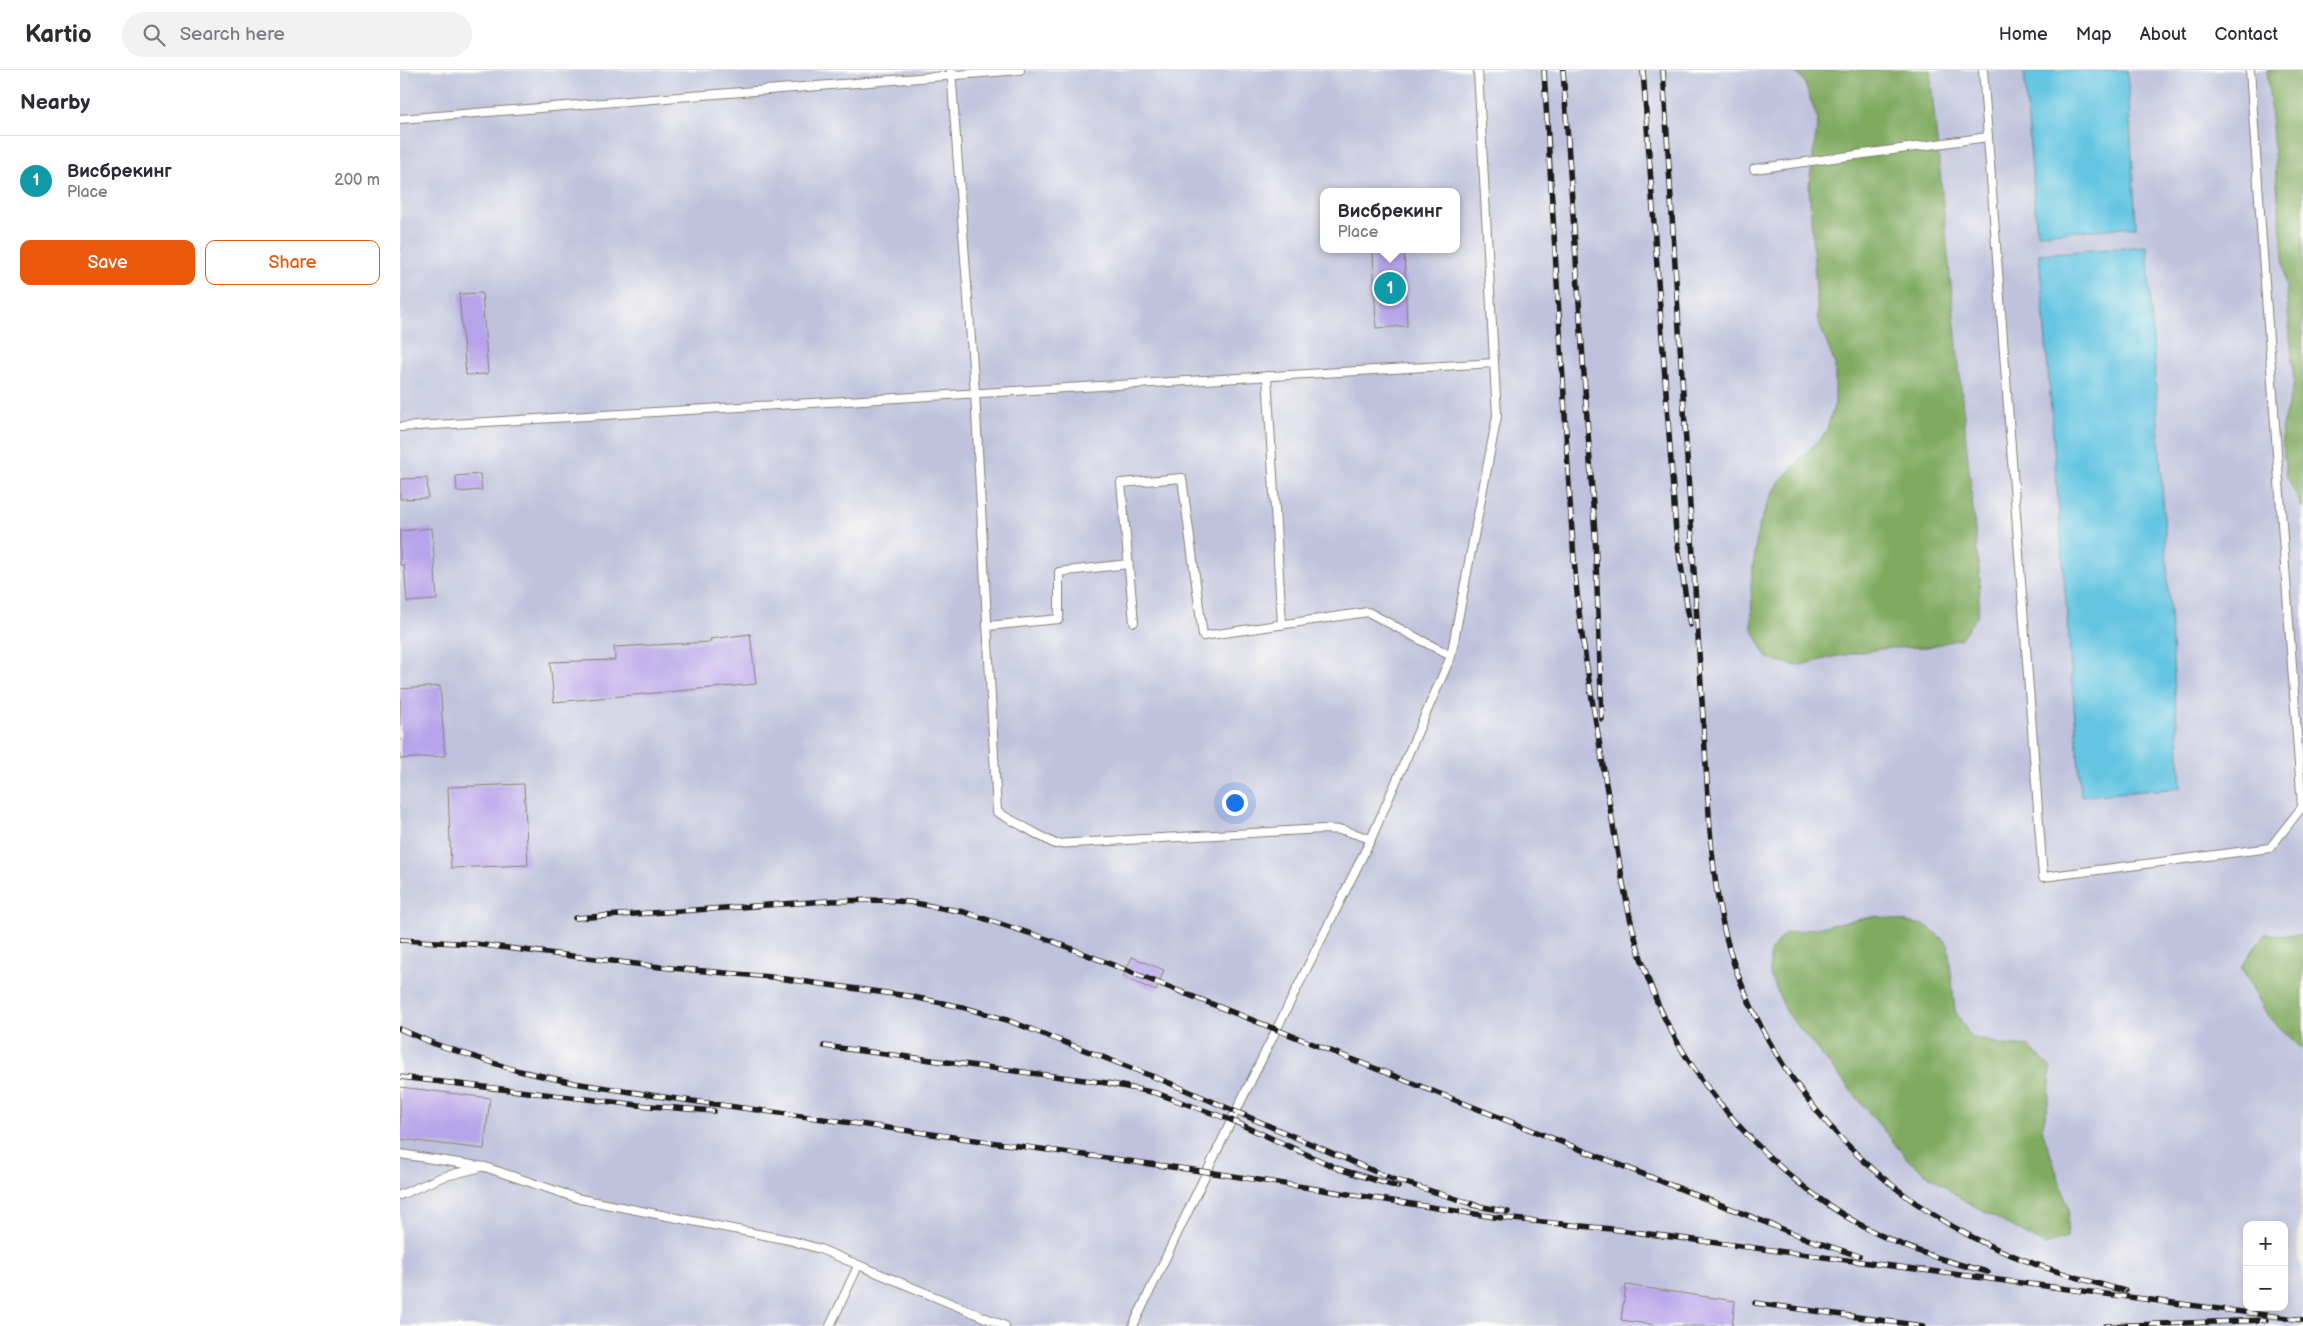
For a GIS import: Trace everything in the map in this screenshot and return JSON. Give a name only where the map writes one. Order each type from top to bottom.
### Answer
[{"type":"lane","points":[[400,120],[951,72],[1020,70]]},
{"type":"lane","points":[[1133,1326],[1236,1110],[1371,839],[1451,656],[1497,416],[1478,70]]},
{"type":"lane","points":[[1983,70],[2043,877],[2270,848],[2302,807],[2250,70]]},
{"type":"lane","points":[[951,72],[975,394],[998,812],[1055,844],[1324,829],[1343,830],[1371,839]]},
{"type":"lane","points":[[1754,169],[1988,137]]},
{"type":"lane","points":[[400,427],[1494,363]]},
{"type":"lane","points":[[1267,376],[1282,625]]},
{"type":"lane","points":[[1134,622],[1121,483],[1182,478],[1203,636],[1368,612],[1451,656]]},
{"type":"lane","points":[[987,626],[1059,619],[1059,572],[1128,564]]},
{"type":"lane","points":[[400,1154],[485,1168],[580,1199],[789,1240],[820,1249],[1005,1326]]},
{"type":"lane","points":[[400,1194],[442,1177],[485,1168]]},
{"type":"lane","points":[[830,1326],[858,1266]]},
{"type":"shaded area","points":[[400,70],[2303,70],[2303,1173],[2297,1258],[2303,1268],[2303,1326],[400,1326]]},
{"type":"green space","points":[[1792,70],[1930,70],[1980,581],[1978,615],[1960,639],[1929,647],[1887,648],[1833,657],[1797,666],[1767,658],[1752,628],[1751,582],[1758,528],[1769,500],[1780,481],[1826,432],[1835,403],[1835,364],[1818,321],[1809,186],[1818,120],[1803,79]]},
{"type":"green space","points":[[2267,70],[2303,70],[2303,509],[2286,474],[2281,429],[2294,383]]},
{"type":"green space","points":[[1877,916],[1927,926],[1948,944],[1955,1011],[1971,1037],[2004,1045],[2030,1047],[2051,1068],[2049,1099],[2042,1129],[2069,1209],[2067,1238],[2045,1245],[1965,1201],[1909,1161],[1787,1013],[1770,975],[1770,952],[1784,934]]},
{"type":"green space","points":[[2265,934],[2303,935],[2303,1050],[2267,1015],[2241,967]]},
{"type":"water","points":[[2024,70],[2127,70],[2136,227],[2037,234]]},
{"type":"water","points":[[2147,246],[2181,788],[2081,796],[2039,254]]},
{"type":"building","points":[[1373,253],[1404,253],[1407,326],[1376,328]]},
{"type":"building","points":[[482,293],[488,374],[466,375],[459,294]]},
{"type":"building","points":[[480,474],[482,490],[457,492],[456,476]]},
{"type":"building","points":[[427,478],[428,498],[400,499],[400,479]]},
{"type":"building","points":[[432,528],[437,600],[407,602],[404,565],[400,565],[400,531]]},
{"type":"building","points":[[750,634],[756,684],[554,702],[550,662],[615,660],[614,647],[711,642],[710,639]]},
{"type":"building","points":[[440,686],[445,756],[400,759],[400,689]]},
{"type":"building","points":[[524,784],[528,865],[451,868],[448,787]]},
{"type":"building","points":[[1132,957],[1164,970],[1156,991],[1123,977]]},
{"type":"building","points":[[400,1087],[490,1098],[484,1149],[400,1139]]},
{"type":"building","points":[[1626,1285],[1735,1301],[1732,1326],[1662,1326],[1621,1320]]},
{"type":"railway","points":[[1544,70],[1570,504],[1579,612],[1622,877],[1635,937],[1654,996],[1685,1055],[1729,1114],[1754,1142],[1810,1192],[1870,1230],[1899,1244],[1928,1255],[1988,1272]]},
{"type":"railway","points":[[1563,70],[1595,534],[1602,719]]},
{"type":"railway","points":[[1643,70],[1676,532],[1690,625]]},
{"type":"railway","points":[[1663,70],[1710,830],[1715,881],[1721,915],[1734,964],[1751,1007],[1773,1048],[1798,1087],[1827,1123],[1859,1156],[1894,1187],[1932,1214],[1990,1246],[2047,1268],[2125,1291]]},
{"type":"railway","points":[[575,918],[828,901],[882,900],[909,902],[964,912],[1047,939],[1810,1240],[1859,1256]]},
{"type":"railway","points":[[400,940],[475,944],[660,967],[771,977],[908,996],[962,1007],[1007,1020],[1167,1082],[1390,1178],[1479,1206]]},
{"type":"railway","points":[[400,1029],[435,1044],[515,1070],[574,1083],[670,1098],[1208,1172],[1494,1217],[1611,1229],[2303,1320]]},
{"type":"railway","points":[[824,1046],[1107,1083],[1156,1093],[1231,1120],[1339,1169],[1398,1187]]},
{"type":"railway","points":[[400,1077],[638,1105],[714,1111]]},
{"type":"railway","points":[[1473,1205],[1508,1212]]},
{"type":"railway","points":[[1755,1303],[1923,1326]]},
{"type":"railway","points":[[2106,1326],[2266,1320]]},
{"type":"place","name":"Висбрекинг","points":[[1390,288]]}]
